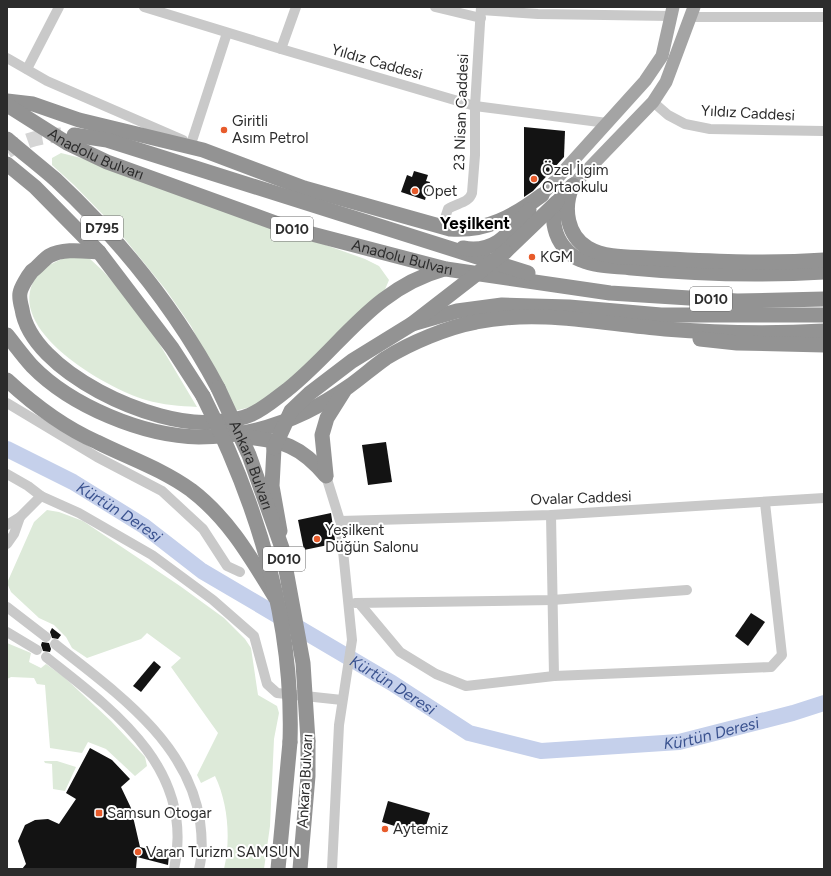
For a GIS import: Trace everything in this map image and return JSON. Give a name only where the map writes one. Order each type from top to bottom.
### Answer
[{"type":"highway","points":[[7,101],[33,104],[79,120],[190,145],[304,188],[442,227],[465,230],[487,226],[518,213],[542,195]]},
{"type":"highway","name":"Anadolu Bulvarı","points":[[7,105],[67,143],[107,162],[289,228],[446,269],[598,292],[738,301],[824,299]]},
{"type":"highway","points":[[74,135],[107,140],[505,267],[598,292]]},
{"type":"highway","name":"Ankara Bulvarı","points":[[7,139],[56,180],[101,227],[141,273],[184,330],[218,388],[249,455],[282,548],[303,663],[308,741],[308,776],[300,869]]},
{"type":"highway","name":"Ankara Bulvarı","points":[[7,164],[34,187],[99,252],[172,348],[203,396],[238,471],[257,522],[270,567],[288,674],[291,707],[290,742],[278,869]]},
{"type":"highway","points":[[282,548],[272,486],[273,463],[274,448],[291,411],[310,393],[352,361],[412,324],[505,252],[573,185]]},
{"type":"highway","points":[[573,185],[568,196],[567,203],[568,219],[572,232],[579,241],[589,249],[602,253],[619,256],[672,259],[824,260]]},
{"type":"highway","points":[[392,230],[465,249],[486,249],[507,236],[542,195]]},
{"type":"highway","points":[[557,202],[553,214],[557,237],[573,256],[592,264],[659,271],[784,274],[824,272]]},
{"type":"highway","points":[[99,252],[69,250],[49,256],[29,274],[19,294],[23,318],[35,339],[60,368],[92,388],[129,406],[184,420],[210,422],[236,419],[263,409],[300,379],[375,304],[401,286],[446,269]]},
{"type":"highway","name":"D010","points":[[412,324],[457,311],[502,304],[569,307],[677,315],[824,315]]},
{"type":"highway","points":[[225,436],[254,431],[305,412],[345,389],[387,358],[419,341],[475,322],[527,316],[567,317],[665,329],[752,332],[824,331]]},
{"type":"highway","points":[[665,329],[703,340],[737,343],[824,345]]},
{"type":"highway","points":[[7,335],[32,366],[62,390],[95,410],[133,425],[167,433],[198,437],[225,436],[265,438],[284,443],[315,463],[326,476]]},
{"type":"highway","points":[[7,380],[33,404],[95,442],[156,468],[191,490],[221,516],[241,541],[276,598]]},
{"type":"highway","points":[[326,476],[322,435],[327,418],[345,389]]},
{"type":"highway","points":[[303,834],[306,869]]},
{"type":"main road","points":[[542,195],[645,81],[662,56],[672,12]]},
{"type":"main road","points":[[573,185],[653,102],[666,82],[692,12]]},
{"type":"street","points":[[26,69],[59,7]]},
{"type":"street","name":"Yıldız Caddesi","points":[[144,7],[227,34],[475,106],[607,123]]},
{"type":"street","points":[[281,50],[296,7]]},
{"type":"street","points":[[435,7],[481,12],[538,14],[672,12]]},
{"type":"street","name":"23 Nisan Caddesi","points":[[442,227],[448,209],[466,202],[470,198],[472,192],[475,156],[475,106],[481,12]]},
{"type":"street","points":[[692,12],[824,17]]},
{"type":"street","points":[[7,58],[47,81],[190,145],[227,34]]},
{"type":"street","name":"Yıldız Caddesi","points":[[653,102],[668,115],[685,124],[710,129],[824,131]]},
{"type":"street","points":[[7,403],[97,457],[162,490],[203,529],[227,566],[240,572]]},
{"type":"street","points":[[7,474],[28,486],[41,496],[80,513],[152,555],[213,600],[254,636],[267,684],[277,693],[342,698]]},
{"type":"street","points":[[326,476],[340,521],[352,640],[342,698],[339,726],[332,869]]},
{"type":"street","points":[[7,525],[20,517],[41,496]]},
{"type":"street","name":"Ovalar Caddesi","points":[[340,521],[551,515],[765,503],[824,498]]},
{"type":"street","points":[[359,603],[400,652],[436,674],[466,686],[554,676],[771,667],[782,655],[765,503]]},
{"type":"street","points":[[551,515],[554,676]]},
{"type":"street","points":[[7,544],[14,534],[20,517]]},
{"type":"street","points":[[348,603],[552,600],[687,590]]},
{"type":"street","points":[[7,607],[46,637]]},
{"type":"street","points":[[7,632],[37,650]]},
{"type":"street","points":[[55,644],[115,691],[172,751],[187,777],[198,805],[202,835],[199,869]]},
{"type":"street","points":[[46,657],[86,688],[123,722],[149,752],[164,774],[174,799],[178,825],[178,852],[174,869]]},
{"type":"green space","points":[[61,153],[81,158],[365,259],[379,266],[389,280],[384,292],[263,404],[234,411],[191,326],[166,290],[115,227],[52,165],[52,158]]},
{"type":"green space","points":[[72,255],[89,258],[127,298],[150,328],[197,407],[159,403],[128,393],[85,370],[63,354],[45,336],[33,316],[29,297],[36,277],[43,269],[52,263]]},
{"type":"green space","points":[[47,510],[59,512],[83,521],[180,586],[224,618],[245,639],[251,648],[258,695],[277,706],[279,713],[274,739],[270,826],[264,869],[224,869],[228,834],[223,798],[215,776],[201,783],[197,775],[218,733],[171,667],[181,658],[147,633],[141,639],[87,658],[72,648],[66,637],[54,625],[39,618],[11,592],[7,583],[34,522]]},
{"type":"green space","points":[[7,643],[31,653],[29,662],[41,668],[46,664],[64,677],[111,721],[145,757],[147,766],[135,776],[106,749],[88,742],[82,753],[50,748],[45,685],[37,684],[34,678],[11,677],[7,679]]},
{"type":"green space","points":[[44,761],[57,761],[76,767],[65,791],[53,789],[52,764],[45,763]]},
{"type":"building","name":"Özel İlgim Ortaokulu","points":[[524,127],[565,131],[564,157],[533,191],[524,197]]},
{"type":"building","points":[[414,171],[428,175],[426,181],[430,182],[425,200],[401,192],[407,175],[412,177]]},
{"type":"building","points":[[386,442],[392,482],[368,485],[362,445]]},
{"type":"building","points":[[331,513],[335,540],[327,542],[328,545],[304,550],[298,520]]},
{"type":"building","points":[[751,613],[765,622],[748,646],[735,636]]},
{"type":"building","points":[[52,628],[61,635],[58,639],[52,638],[50,632]]},
{"type":"building","points":[[42,642],[49,643],[51,649],[50,652],[43,651],[41,645]]},
{"type":"building","points":[[154,661],[161,667],[141,692],[133,686]]},
{"type":"building","name":"Samsun Otogar","points":[[90,748],[112,760],[130,779],[121,787],[131,808],[140,847],[169,855],[168,865],[137,857],[136,869],[22,869],[26,864],[18,841],[25,825],[35,820],[48,819],[59,824],[76,799],[66,793]]},
{"type":"building","points":[[388,801],[430,813],[423,835],[382,822]]},
{"type":"waterway","name":"Kürtün Deresi","points":[[7,449],[73,482],[144,526],[202,571],[392,683],[469,733],[541,751],[679,742],[793,713],[824,703]]},
{"type":"tunnel","points":[[7,151],[33,139],[61,135]]},
{"type":"place","name":"Giritli Asım Petrol","points":[[224,130]]},
{"type":"place","name":"Özel İlgim Ortaokulu","points":[[534,179]]},
{"type":"place","name":"Opet","points":[[415,191]]},
{"type":"place","name":"KGM","points":[[532,257]]},
{"type":"place","name":"Yeşilkent Düğün Salonu","points":[[317,539]]},
{"type":"place","name":"Samsun Otogar","points":[[99,813]]},
{"type":"place","name":"Aytemiz","points":[[385,829]]},
{"type":"place","name":"Varan Turizm SAMSUN","points":[[138,852]]},
{"type":"district","name":"Yeşilkent","points":[[475,223]]}]
